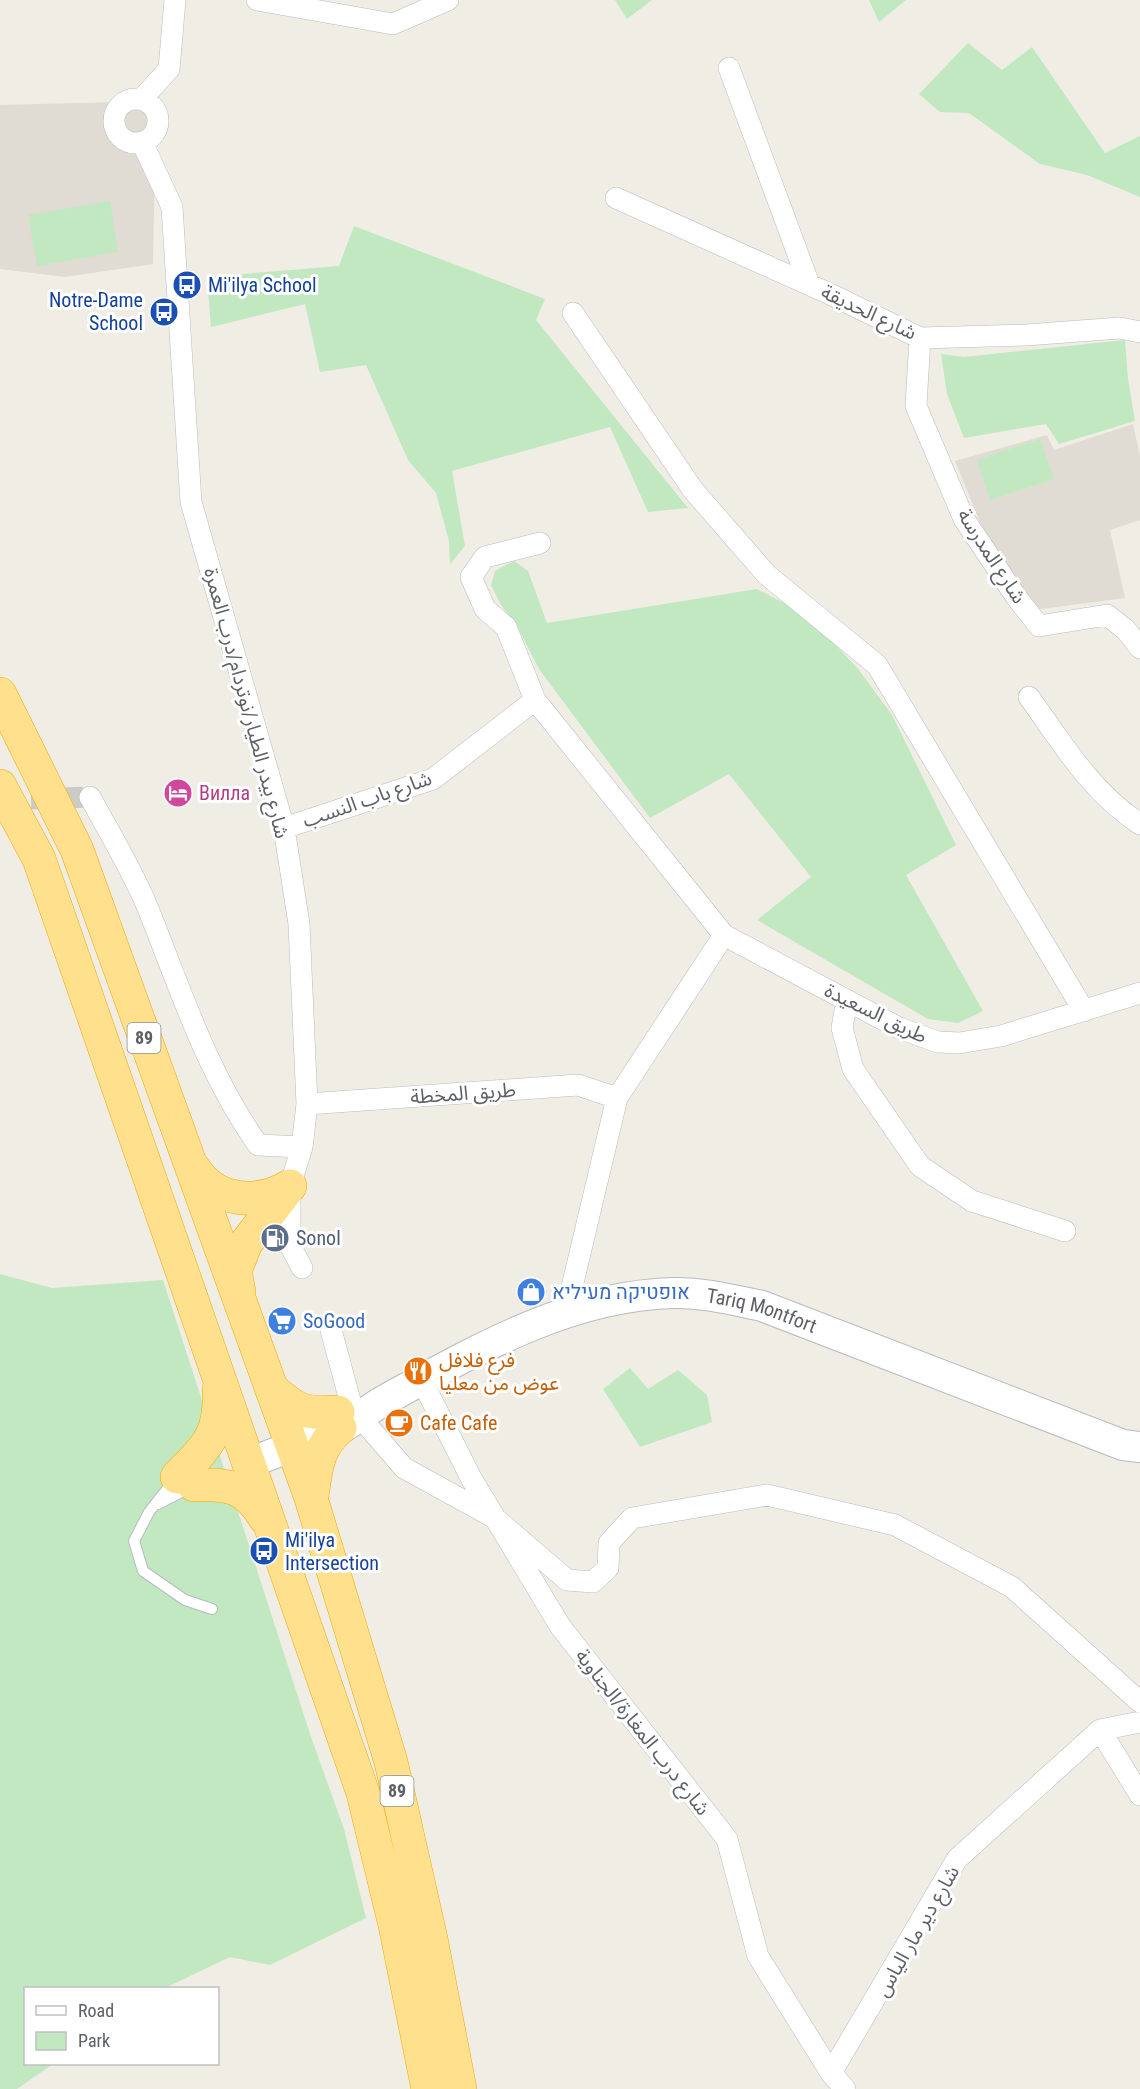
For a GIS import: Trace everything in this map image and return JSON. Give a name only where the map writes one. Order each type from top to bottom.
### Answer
[{"type":"highway","name":"89","points":[[0,694],[77,850],[311,1498],[391,1762],[431,1939],[460,2089]]},
{"type":"highway","name":"89","points":[[0,786],[39,859],[219,1375],[223,1465],[269,1525],[363,1793],[395,1925],[428,2089]]},
{"type":"highway","points":[[187,1157],[202,1181],[228,1197],[250,1199],[267,1196],[290,1186]]},
{"type":"highway","points":[[242,1311],[235,1271],[246,1243],[290,1186]]},
{"type":"highway","points":[[219,1375],[220,1414],[213,1438],[223,1465],[223,1483],[246,1494],[269,1525]]},
{"type":"highway","points":[[271,1388],[290,1406],[303,1412],[347,1416]]},
{"type":"highway","points":[[311,1498],[320,1451],[326,1439],[347,1416]]},
{"type":"main road","name":"Tariq Montfort","points":[[223,1465],[385,1400],[531,1324],[624,1297],[674,1293],[713,1296],[762,1306],[1123,1445],[1140,1447]]},
{"type":"street","points":[[142,99],[169,69],[175,0]]},
{"type":"street","points":[[257,0],[393,24],[448,0]]},
{"type":"street","points":[[729,68],[809,284]]},
{"type":"street","points":[[142,99],[151,105],[158,118],[154,133],[142,142],[133,142],[119,135],[114,118],[116,110],[127,100],[142,99]]},
{"type":"street","name":"شارع بيدر الطيار/نوتردام/درب العمرة","points":[[142,142],[172,207],[191,502],[284,828],[299,924],[307,1104],[302,1147],[290,1186],[290,1245],[302,1268]]},
{"type":"street","name":"شارع الحديقة","points":[[616,198],[809,284],[920,338],[1026,335],[1120,328],[1140,332]]},
{"type":"street","points":[[573,313],[693,490],[767,575],[877,665],[1084,1011]]},
{"type":"street","name":"شارع المدرسة","points":[[920,338],[916,406],[964,519],[1017,598],[1039,626],[1107,615],[1126,630],[1140,648]]},
{"type":"street","name":"طريق السعيدة","points":[[540,543],[485,557],[471,577],[485,609],[506,627],[535,700],[724,935],[899,1028],[938,1042],[948,1043],[1001,1035],[1140,993]]},
{"type":"street","points":[[1029,697],[1088,779],[1105,798],[1140,824]]},
{"type":"street","name":"شارع باب النسب","points":[[284,828],[433,779],[535,700]]},
{"type":"street","points":[[90,797],[146,904],[205,1056],[238,1117],[258,1144],[302,1147]]},
{"type":"street","points":[[566,1312],[617,1098],[724,935]]},
{"type":"street","points":[[847,1000],[842,1028],[853,1069],[920,1166],[972,1201],[1065,1231]]},
{"type":"street","name":"طريق المخطة","points":[[307,1104],[578,1085],[617,1098]]},
{"type":"street","points":[[331,1330],[347,1416],[404,1468],[495,1518],[567,1580],[593,1582],[608,1568],[609,1543],[632,1518],[767,1495],[895,1526],[1012,1587],[1140,1702]]},
{"type":"street","name":"شارع درب المغارة/الجناوية","points":[[422,1381],[471,1478],[560,1626],[727,1839],[758,1956],[838,2081]]},
{"type":"street","points":[[1140,1722],[1100,1730],[1140,1795]]},
{"type":"street","name":"شارع دير مار الياس","points":[[838,2081],[957,1859],[1100,1730]]},
{"type":"lane","points":[[213,1456],[223,1465]]},
{"type":"lane","points":[[212,1610],[185,1600],[143,1571],[134,1541],[153,1508],[223,1465]]},
{"type":"lane","points":[[153,1508],[223,1465]]},
{"type":"shaded area","points":[[156,101],[153,264],[65,277],[0,269],[0,105]]},
{"type":"shaded area","points":[[1133,424],[1140,456],[1140,520],[1110,530],[1125,598],[1034,610],[981,525],[955,461],[1047,435],[1054,450]]},
{"type":"green space","points":[[615,0],[652,0],[627,19]]},
{"type":"green space","points":[[869,0],[906,0],[879,22]]},
{"type":"green space","points":[[968,43],[1002,70],[1032,47],[1105,153],[1140,136],[1140,197],[1087,175],[1040,164],[969,113],[940,112],[919,94]]},
{"type":"green space","points":[[110,201],[118,252],[37,266],[28,215]]},
{"type":"green space","points":[[354,226],[545,299],[536,320],[688,508],[648,512],[610,427],[452,471],[465,546],[450,564],[449,541],[436,493],[408,460],[366,365],[320,372],[305,304],[211,327],[207,277],[339,266]]},
{"type":"green space","points":[[1125,340],[1128,379],[1135,421],[1059,444],[1046,424],[964,438],[947,394],[941,354],[964,357]]},
{"type":"green space","points":[[1040,439],[1054,479],[990,500],[977,460]]},
{"type":"green space","points":[[514,561],[528,571],[547,623],[757,589],[807,615],[859,670],[892,715],[956,845],[906,875],[983,1011],[958,1023],[928,1019],[757,920],[811,877],[729,774],[650,818],[539,669],[518,628],[501,605],[491,585],[495,571]]},
{"type":"green space","points":[[0,1274],[52,1288],[163,1280],[311,1737],[344,1829],[366,1918],[270,1965],[230,1957],[167,1987],[24,1987],[24,2065],[52,2065],[17,2089],[0,2089]]},
{"type":"green space","points":[[630,1368],[648,1389],[678,1370],[707,1395],[712,1422],[640,1447],[603,1389]]},
{"type":"tunnel","points":[[0,800],[90,797]]},
{"type":"place","name":"Mi'ilya School","points":[[187,285]]},
{"type":"place","name":"Notre-Dame School","points":[[164,312]]},
{"type":"place","name":"Вилла","points":[[178,793]]},
{"type":"place","name":"Sonol","points":[[275,1238]]},
{"type":"place","name":"אופטיקה מעיליא","points":[[531,1292]]},
{"type":"place","name":"SoGood","points":[[282,1321]]},
{"type":"place","name":"فرع فلافل عوض من معليا","points":[[418,1371]]},
{"type":"place","name":"Cafe Cafe","points":[[399,1423]]},
{"type":"place","name":"Mi'ilya Intersection","points":[[264,1551]]}]
